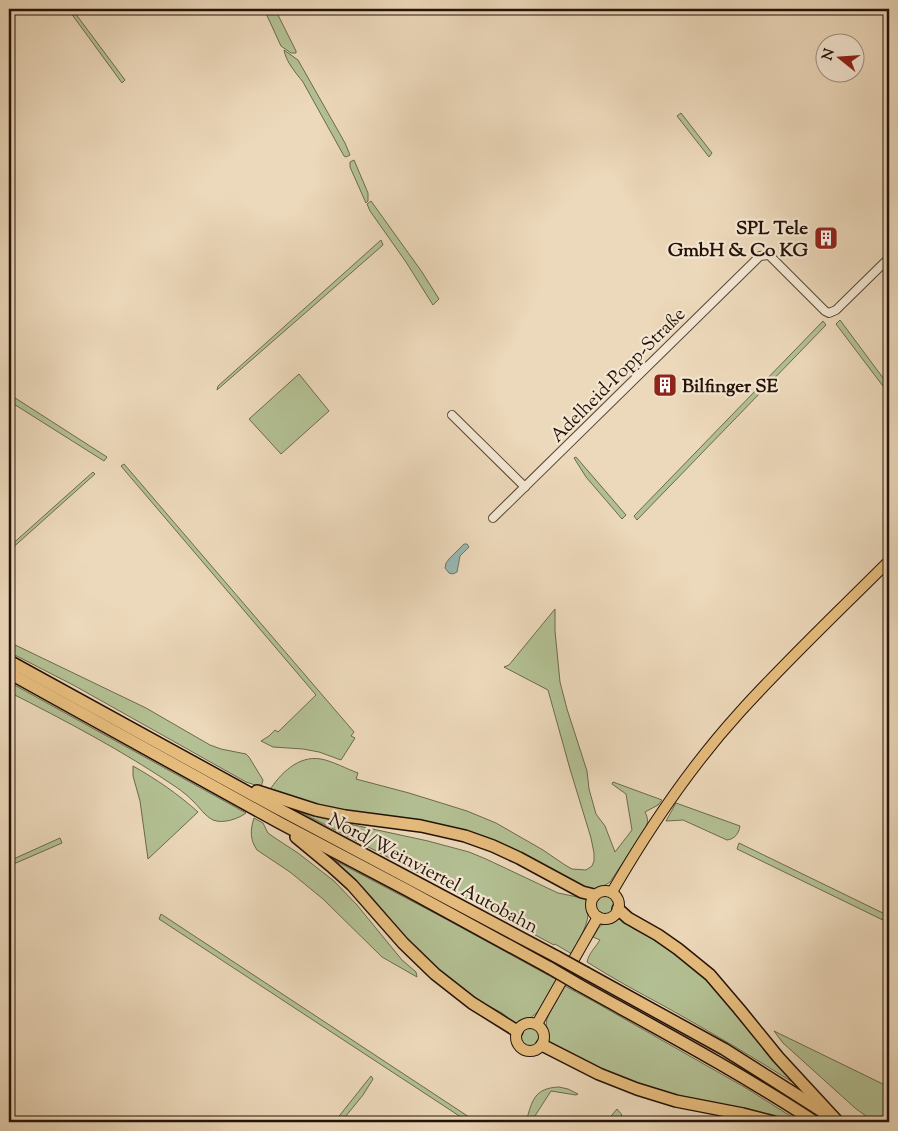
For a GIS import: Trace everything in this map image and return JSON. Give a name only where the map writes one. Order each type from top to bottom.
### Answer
[{"type":"highway","name":"Nord/Weinviertel Autobahn","points":[[9,661],[731,1053],[838,1122]]},
{"type":"highway","name":"Nord/Weinviertel Autobahn","points":[[9,673],[280,823],[579,984],[732,1071],[815,1122]]},
{"type":"highway","points":[[226,780],[316,810],[421,826],[465,836],[493,846],[582,892],[594,895]]},
{"type":"highway","points":[[280,823],[352,885],[403,943],[435,974],[472,1003],[517,1031]]},
{"type":"highway","points":[[618,909],[628,918],[678,948],[710,975],[778,1057],[838,1122]]},
{"type":"highway","points":[[542,1045],[599,1074],[637,1090],[676,1101],[774,1122]]},
{"type":"main road","points":[[612,892],[657,818],[694,767],[739,713],[889,561]]},
{"type":"main road","points":[[601,891],[612,892],[618,898],[618,909],[610,918],[601,919],[594,914],[590,907],[592,899],[594,895],[601,891]]},
{"type":"main road","points":[[537,1024],[598,917]]},
{"type":"main road","points":[[531,1022],[537,1024],[544,1032],[545,1037],[542,1045],[531,1051],[523,1049],[516,1039],[517,1031],[524,1024],[531,1022]]},
{"type":"street","name":"Adelheid-Popp-Straße","points":[[493,518],[760,256],[769,255],[825,311],[830,313],[836,310],[889,258]]},
{"type":"street","points":[[452,416],[525,487]]},
{"type":"green space","points":[[68,9],[72,9],[125,80],[122,83]]},
{"type":"green space","points":[[264,9],[275,9],[296,53],[291,53],[281,46]]},
{"type":"green space","points":[[284,50],[298,60],[350,155],[344,156],[303,82],[289,63]]},
{"type":"green space","points":[[681,113],[712,153],[709,157],[677,116]]},
{"type":"green space","points":[[354,160],[368,193],[368,201],[366,203],[350,167],[350,162]]},
{"type":"green space","points":[[371,201],[439,299],[433,305],[406,262],[370,211],[367,204]]},
{"type":"green space","points":[[381,240],[383,245],[217,390],[218,386]]},
{"type":"green space","points":[[840,320],[889,386],[889,394],[836,324]]},
{"type":"green space","points":[[823,321],[826,325],[637,520],[634,516]]},
{"type":"green space","points":[[299,374],[329,411],[281,454],[249,419]]},
{"type":"green space","points":[[9,394],[107,457],[104,461],[9,401]]},
{"type":"green space","points":[[576,457],[626,515],[622,519],[586,477],[574,458]]},
{"type":"green space","points":[[124,464],[354,732],[351,736],[355,738],[341,760],[319,752],[273,747],[261,741],[275,730],[278,732],[316,695],[121,466]]},
{"type":"green space","points":[[93,472],[95,474],[9,551],[9,547]]},
{"type":"green space","points":[[555,609],[555,631],[560,682],[587,771],[589,789],[596,814],[605,826],[615,852],[632,830],[626,794],[612,784],[613,782],[662,800],[658,805],[645,812],[648,821],[644,831],[610,882],[596,888],[587,889],[525,856],[363,814],[311,804],[269,791],[290,767],[305,760],[321,759],[358,773],[356,779],[467,811],[496,823],[572,869],[586,870],[592,866],[594,861],[591,838],[548,690],[504,667],[509,665]]},
{"type":"green space","points":[[9,642],[146,708],[210,745],[246,754],[263,780],[261,787],[246,782],[75,686],[9,652]]},
{"type":"green space","points":[[9,682],[246,813],[230,820],[213,820],[183,792],[136,761],[9,692]]},
{"type":"green space","points":[[133,766],[167,787],[198,812],[148,859],[140,801],[133,776]]},
{"type":"green space","points":[[676,803],[740,826],[739,831],[734,837],[727,840],[683,820],[666,821]]},
{"type":"green space","points":[[291,807],[317,817],[428,841],[469,852],[558,893],[587,899],[588,915],[584,930],[572,954]]},
{"type":"green space","points":[[254,818],[263,823],[268,833],[334,881],[357,905],[402,960],[416,972],[417,977],[382,957],[323,899],[290,872],[257,850],[251,835]]},
{"type":"green space","points":[[60,838],[62,843],[9,866],[9,861]]},
{"type":"green space","points":[[739,843],[889,916],[889,923],[737,849]]},
{"type":"green space","points":[[332,859],[557,980],[541,1008],[532,1017],[521,1021],[517,1025],[502,1013],[469,995],[426,959],[364,888]]},
{"type":"green space","points":[[605,895],[612,898],[615,905],[612,912],[605,915],[598,912],[595,905],[598,898]]},
{"type":"green space","points":[[161,914],[469,1117],[467,1121],[159,919]]},
{"type":"green space","points":[[619,917],[631,927],[663,944],[706,979],[797,1085],[681,1015],[587,962],[600,940],[593,937],[598,929]]},
{"type":"green space","points":[[565,986],[746,1088],[800,1122],[686,1098],[637,1084],[549,1042],[546,1026],[547,1019]]},
{"type":"green space","points":[[531,1027],[538,1030],[541,1037],[538,1044],[531,1047],[524,1044],[521,1037],[524,1030]]},
{"type":"green space","points":[[774,1031],[889,1087],[889,1122],[874,1122],[855,1108],[783,1043]]},
{"type":"green space","points":[[371,1076],[373,1079],[363,1095],[341,1122],[336,1120]]},
{"type":"green space","points":[[559,1087],[578,1094],[551,1091],[531,1122],[526,1122],[535,1097],[544,1090]]},
{"type":"green space","points":[[617,1109],[622,1115],[615,1122],[606,1122]]},
{"type":"water","points":[[464,544],[467,544],[469,547],[460,556],[457,572],[449,573],[445,568],[446,563]]},
{"type":"place","name":"SPL Tele GmbH & Co KG","points":[[826,238]]},
{"type":"place","name":"Bilfinger SE","points":[[665,385]]}]
